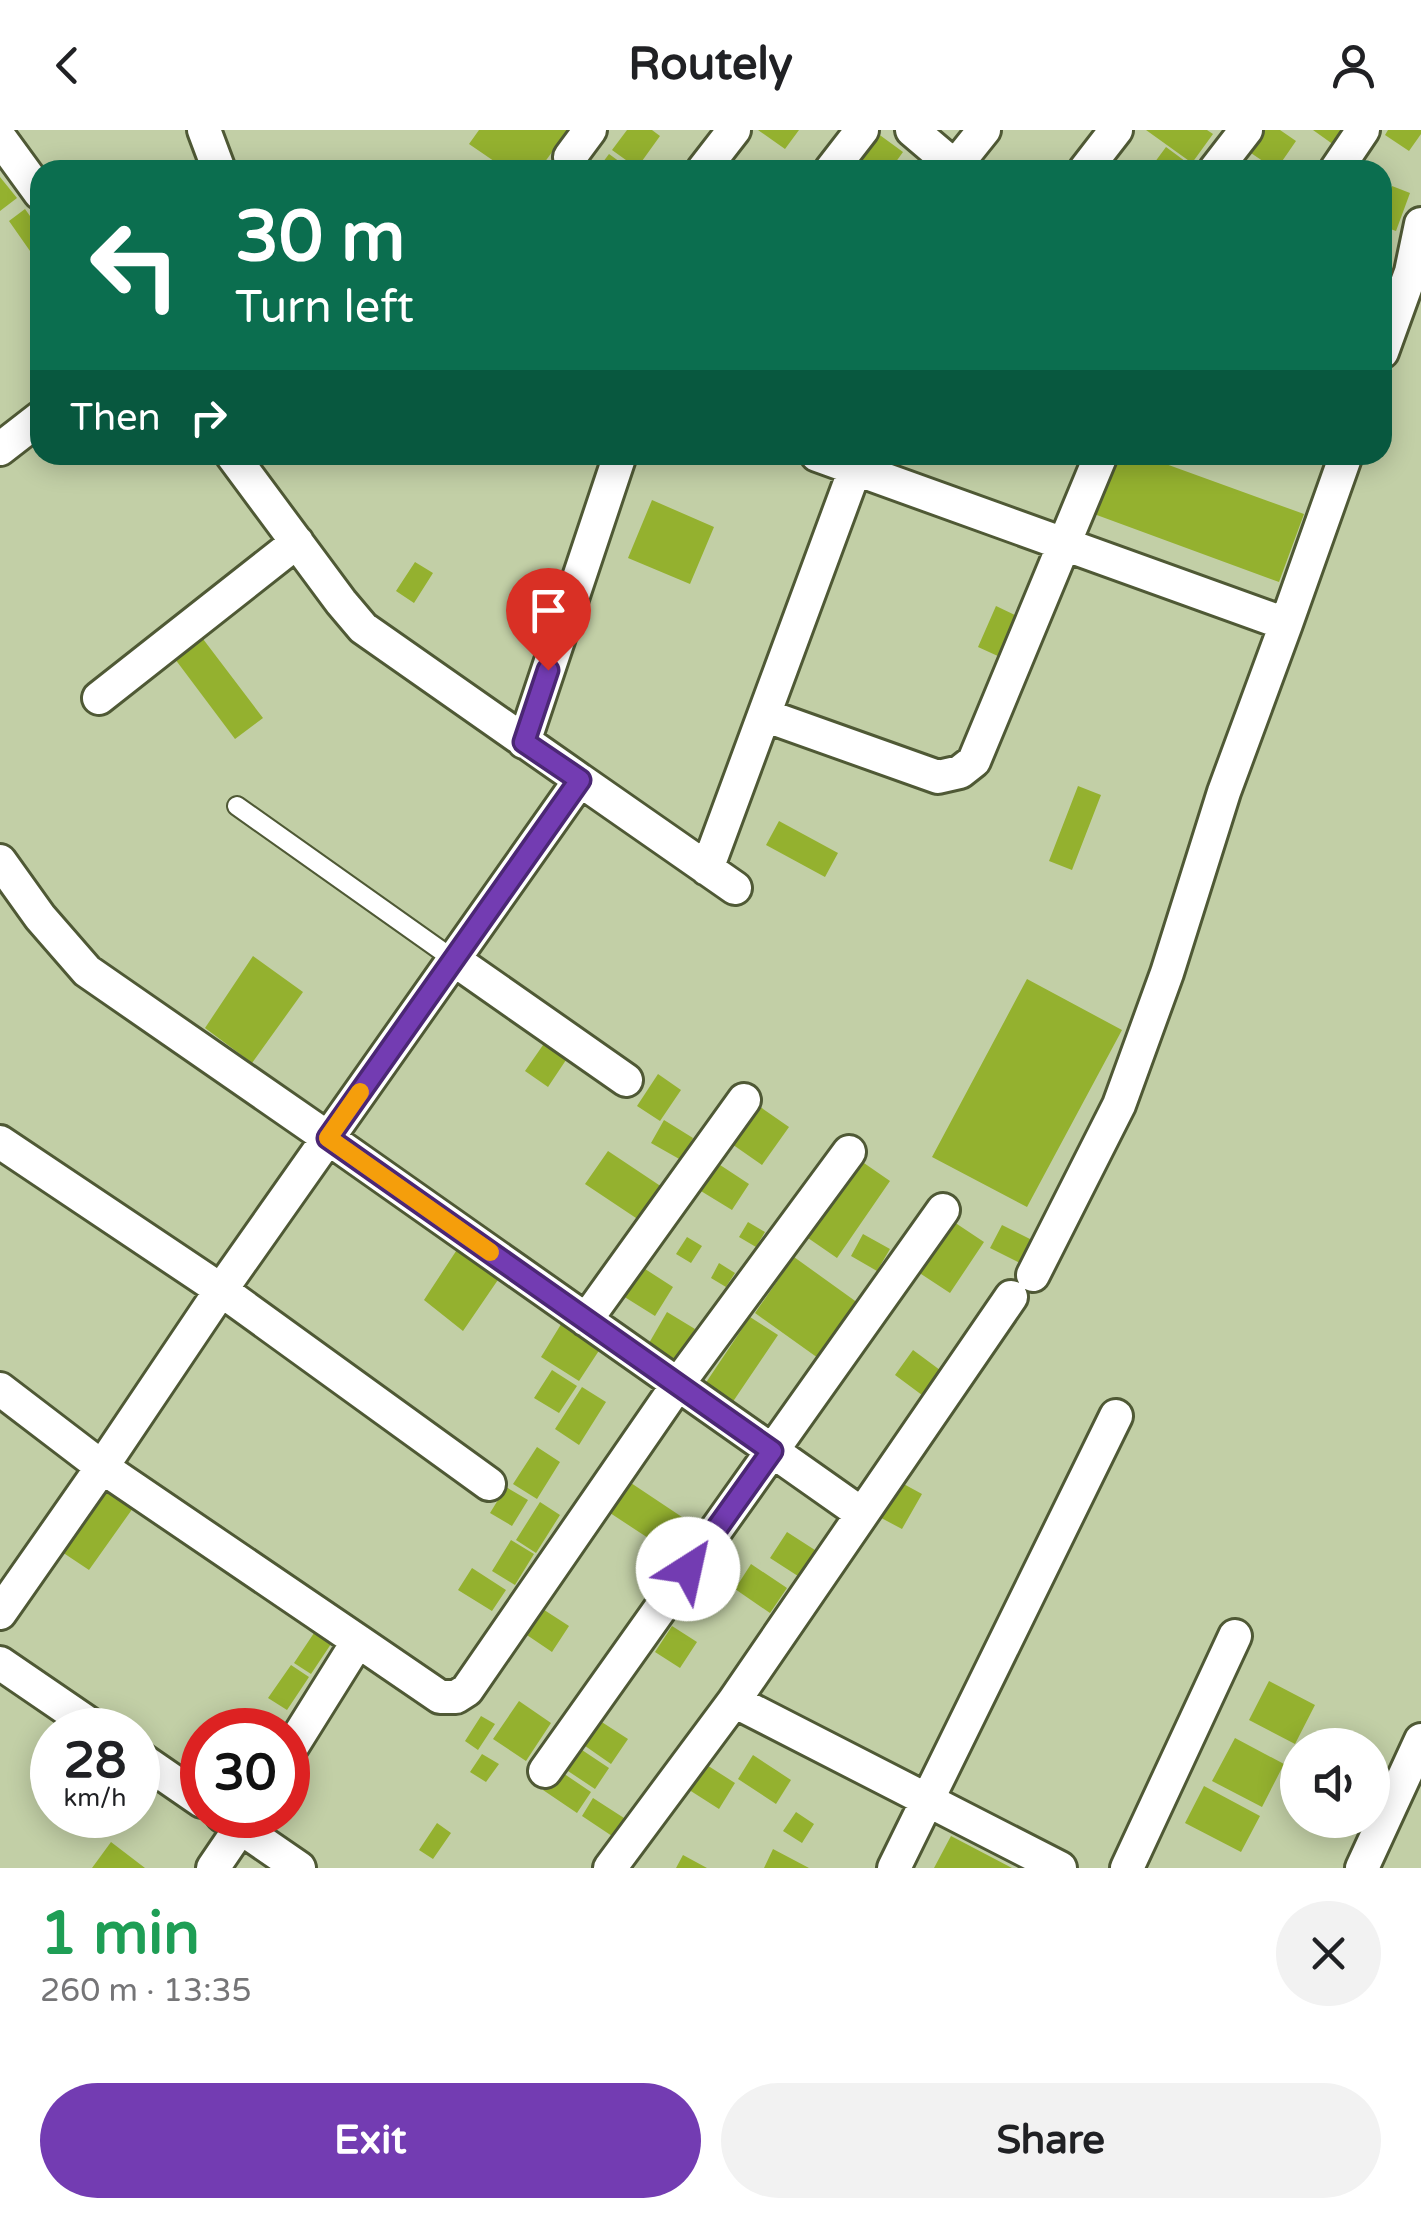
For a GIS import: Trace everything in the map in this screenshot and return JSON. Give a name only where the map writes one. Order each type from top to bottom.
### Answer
[{"type":"street","points":[[204,130],[215,160]]},
{"type":"street","points":[[570,157],[590,130]]},
{"type":"street","points":[[711,160],[734,130]]},
{"type":"street","points":[[839,160],[862,130]]},
{"type":"street","points":[[912,130],[946,160]]},
{"type":"street","points":[[962,160],[984,130]]},
{"type":"street","points":[[1093,160],[1116,130]]},
{"type":"street","points":[[1223,160],[1246,130]]},
{"type":"street","points":[[1343,160],[1363,130]]},
{"type":"street","points":[[0,138],[30,179]]},
{"type":"street","points":[[1392,324],[1411,272],[1421,224]]},
{"type":"street","points":[[0,449],[30,426]]},
{"type":"street","points":[[239,465],[363,628],[734,888]]},
{"type":"street","points":[[524,742],[617,465]]},
{"type":"street","points":[[844,465],[1286,624]]},
{"type":"street","points":[[764,715],[938,778],[960,772],[974,761],[1097,465]]},
{"type":"street","points":[[610,1868],[734,1702],[1022,1286],[1119,1105],[1167,973],[1224,792],[1342,465]]},
{"type":"street","points":[[707,868],[855,469]]},
{"type":"street","points":[[100,698],[297,542]]},
{"type":"street","points":[[0,1613],[221,1290],[580,780]]},
{"type":"street","points":[[0,861],[86,971],[862,1514]]},
{"type":"street","points":[[453,960],[626,1080]]},
{"type":"street","points":[[586,1320],[744,1100]]},
{"type":"street","points":[[0,1142],[221,1290],[490,1484]]},
{"type":"street","points":[[0,1389],[102,1467],[440,1697],[456,1697],[467,1690],[678,1384],[849,1152]]},
{"type":"street","points":[[544,1772],[943,1210]]},
{"type":"street","points":[[894,1868],[1116,1416]]},
{"type":"street","points":[[1127,1868],[1235,1636]]},
{"type":"street","points":[[310,1717],[358,1640]]},
{"type":"street","points":[[0,1664],[65,1708]]},
{"type":"street","points":[[734,1702],[1060,1868]]},
{"type":"street","points":[[1362,1868],[1421,1740]]},
{"type":"street","points":[[213,1868],[228,1838]]},
{"type":"street","points":[[261,1838],[299,1868]]},
{"type":"lane","points":[[237,806],[453,960]]},
{"type":"building","points":[[479,130],[568,130],[546,160],[492,160],[469,144]]},
{"type":"building","points":[[627,130],[652,130],[660,136],[643,160],[626,160],[612,150]]},
{"type":"building","points":[[758,130],[799,130],[785,149]]},
{"type":"building","points":[[1146,130],[1207,130],[1213,134],[1194,160],[1188,160]]},
{"type":"building","points":[[1259,130],[1280,130],[1296,141],[1283,160],[1261,160],[1245,149]]},
{"type":"building","points":[[1313,130],[1356,130],[1341,150]]},
{"type":"building","points":[[1388,130],[1421,130],[1421,134],[1409,151],[1385,135]]},
{"type":"building","points":[[877,133],[903,152],[897,160],[858,160]]},
{"type":"building","points":[[1166,147],[1184,160],[1156,160]]},
{"type":"building","points":[[0,177],[17,198],[0,211]]},
{"type":"building","points":[[1392,186],[1410,193],[1396,231],[1392,230]]},
{"type":"building","points":[[25,209],[30,216],[30,251],[9,221]]},
{"type":"building","points":[[1112,465],[1169,465],[1304,514],[1279,582],[1094,514]]},
{"type":"building","points":[[652,500],[714,527],[690,584],[628,558]]},
{"type":"building","points":[[415,562],[433,573],[414,603],[396,591]]},
{"type":"building","points":[[996,606],[1017,616],[1000,657],[978,647]]},
{"type":"building","points":[[200,635],[263,718],[235,739],[172,655]]},
{"type":"building","points":[[1078,786],[1101,795],[1072,870],[1049,861]]},
{"type":"building","points":[[779,821],[838,853],[825,877],[766,845]]},
{"type":"building","points":[[253,956],[303,992],[252,1063],[205,1028]]},
{"type":"building","points":[[1027,979],[1122,1030],[1027,1207],[932,1157]]},
{"type":"building","points":[[550,1035],[572,1051],[548,1087],[525,1071]]},
{"type":"building","points":[[658,1074],[681,1090],[660,1121],[637,1106]]},
{"type":"building","points":[[756,1104],[789,1127],[762,1165],[729,1142]]},
{"type":"building","points":[[664,1120],[693,1138],[681,1160],[651,1143]]},
{"type":"building","points":[[608,1151],[662,1187],[639,1220],[585,1184]]},
{"type":"building","points":[[714,1161],[749,1184],[732,1210],[696,1188]]},
{"type":"building","points":[[861,1161],[890,1181],[837,1258],[808,1238]]},
{"type":"building","points":[[951,1220],[984,1242],[950,1293],[918,1272]]},
{"type":"building","points":[[748,1222],[765,1232],[756,1247],[739,1237]]},
{"type":"building","points":[[1002,1225],[1034,1241],[1022,1264],[990,1248]]},
{"type":"building","points":[[863,1234],[890,1249],[877,1271],[851,1256]]},
{"type":"building","points":[[687,1237],[702,1246],[691,1263],[676,1254]]},
{"type":"building","points":[[462,1242],[504,1271],[463,1331],[424,1300]]},
{"type":"building","points":[[794,1257],[858,1303],[818,1358],[755,1313]]},
{"type":"building","points":[[719,1263],[735,1273],[726,1287],[711,1278]]},
{"type":"building","points":[[642,1267],[673,1287],[655,1316],[623,1296]]},
{"type":"building","points":[[667,1312],[695,1329],[674,1366],[645,1350]]},
{"type":"building","points":[[750,1317],[778,1335],[730,1406],[703,1387]]},
{"type":"building","points":[[563,1321],[602,1346],[579,1381],[541,1357]]},
{"type":"building","points":[[913,1350],[944,1373],[926,1398],[895,1375]]},
{"type":"building","points":[[552,1370],[577,1386],[559,1413],[534,1398]]},
{"type":"building","points":[[582,1387],[606,1402],[579,1445],[555,1429]]},
{"type":"building","points":[[537,1447],[560,1462],[537,1499],[513,1484]]},
{"type":"building","points":[[889,1476],[922,1494],[902,1529],[870,1512]]},
{"type":"building","points":[[625,1479],[694,1525],[674,1555],[604,1509]]},
{"type":"building","points":[[103,1480],[138,1501],[89,1570],[56,1548]]},
{"type":"building","points":[[506,1487],[528,1500],[512,1526],[490,1513]]},
{"type":"building","points":[[540,1502],[560,1515],[536,1553],[516,1540]]},
{"type":"building","points":[[787,1532],[818,1552],[801,1578],[770,1558]]},
{"type":"building","points":[[511,1540],[534,1554],[515,1585],[492,1571]]},
{"type":"building","points":[[751,1564],[787,1588],[770,1613],[735,1589]]},
{"type":"building","points":[[472,1568],[506,1590],[492,1611],[458,1590]]},
{"type":"building","points":[[535,1604],[569,1626],[552,1652],[518,1629]]},
{"type":"building","points":[[672,1626],[697,1642],[680,1668],[655,1652]]},
{"type":"building","points":[[318,1627],[335,1638],[311,1674],[294,1663]]},
{"type":"building","points":[[291,1665],[309,1677],[288,1708],[268,1698]]},
{"type":"building","points":[[1269,1681],[1315,1705],[1303,1728],[1280,1728],[1280,1736],[1249,1720]]},
{"type":"building","points":[[519,1701],[551,1723],[526,1761],[493,1739]]},
{"type":"building","points":[[481,1716],[495,1724],[478,1750],[465,1741]]},
{"type":"building","points":[[594,1717],[628,1739],[611,1764],[578,1741]]},
{"type":"building","points":[[1235,1738],[1280,1762],[1280,1772],[1262,1807],[1212,1781]]},
{"type":"building","points":[[576,1746],[609,1768],[595,1789],[562,1767]]},
{"type":"building","points":[[482,1754],[499,1764],[486,1782],[470,1772]]},
{"type":"building","points":[[753,1755],[791,1780],[776,1804],[738,1779]]},
{"type":"building","points":[[699,1760],[735,1783],[719,1809],[683,1786]]},
{"type":"building","points":[[557,1769],[591,1792],[577,1813],[543,1790]]},
{"type":"building","points":[[1204,1786],[1260,1816],[1241,1852],[1185,1823]]},
{"type":"building","points":[[593,1798],[624,1818],[612,1836],[582,1816]]},
{"type":"building","points":[[796,1812],[814,1824],[802,1843],[783,1831]]},
{"type":"building","points":[[437,1823],[451,1833],[433,1859],[419,1850]]},
{"type":"building","points":[[951,1836],[1012,1868],[934,1868]]},
{"type":"building","points":[[111,1842],[145,1868],[92,1868]]},
{"type":"building","points":[[773,1849],[809,1868],[764,1868]]},
{"type":"building","points":[[683,1855],[707,1868],[676,1868]]},
{"type":"slow traffic","points":[[360,1092],[328,1138],[490,1252]]},
{"type":"route","points":[[548,670],[524,742],[580,780],[328,1138],[772,1451],[688,1569]]}]
